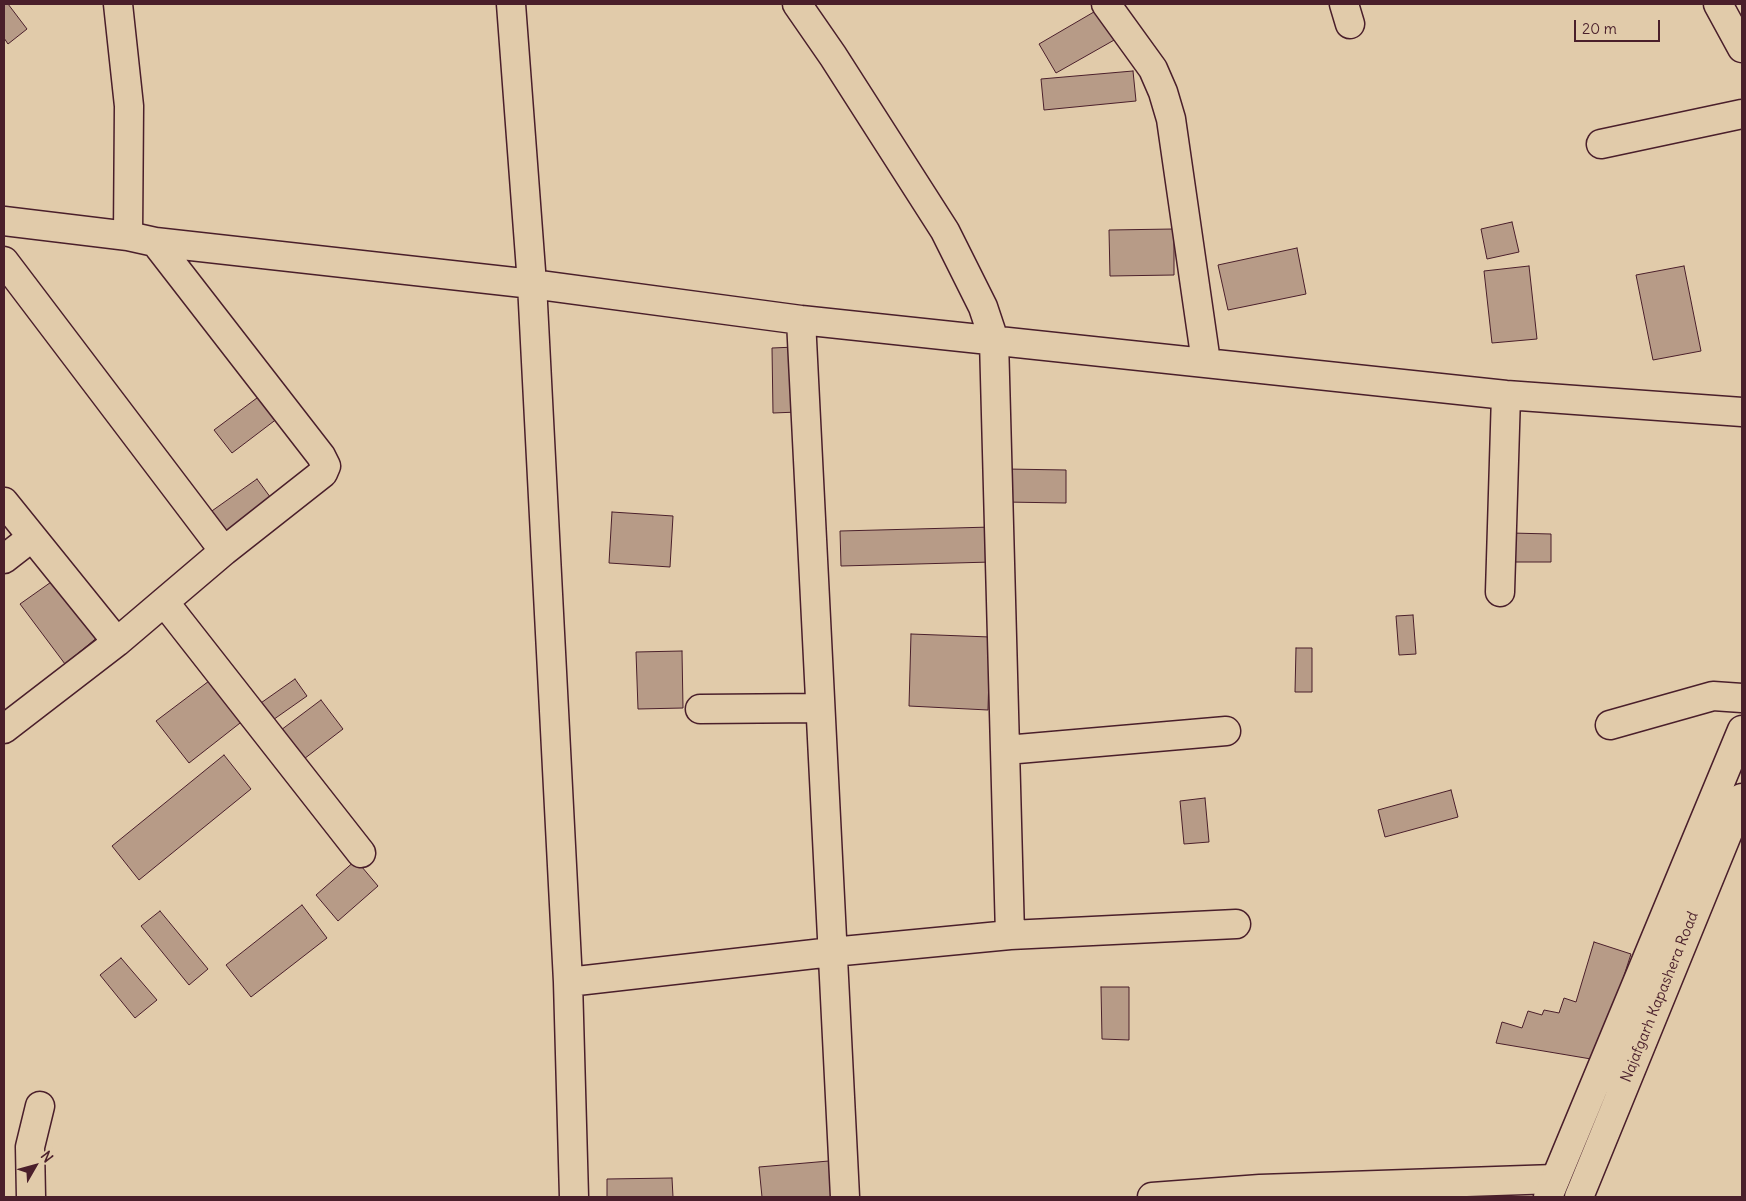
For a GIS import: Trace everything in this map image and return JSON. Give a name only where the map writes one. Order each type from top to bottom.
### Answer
[{"type":"street","points":[[118,4],[129,106],[128,236]]},
{"type":"street","points":[[511,4],[532,284],[568,982],[574,1197]]},
{"type":"street","points":[[797,4],[833,56],[946,231],[983,307],[994,340],[1010,935]]},
{"type":"street","points":[[1106,4],[1153,69],[1163,92],[1171,119],[1206,362]]},
{"type":"street","points":[[1718,4],[1742,48]]},
{"type":"street","points":[[1601,144],[1742,114]]},
{"type":"street","points":[[4,221],[128,236],[155,242],[532,284],[801,320],[1506,395],[1742,412]]},
{"type":"street","points":[[4,729],[117,642],[224,551],[311,484],[323,473],[326,466],[321,456],[155,242]]},
{"type":"street","points":[[4,262],[224,551]]},
{"type":"street","points":[[801,320],[845,1197]]},
{"type":"street","points":[[1500,592],[1506,395]]},
{"type":"street","points":[[4,502],[117,642]]},
{"type":"street","points":[[4,559],[32,538]]},
{"type":"street","points":[[164,603],[360,853]]},
{"type":"street","points":[[1610,725],[1713,696],[1742,698]]},
{"type":"street","points":[[700,709],[819,708]]},
{"type":"street","points":[[1152,1197],[1269,1189],[1552,1188],[1742,730]]},
{"type":"street","points":[[1006,750],[1226,731]]},
{"type":"street","name":"Najafgarh Kapashera Road","points":[[1579,1197],[1742,798]]},
{"type":"street","points":[[568,982],[832,952],[1010,935],[1236,924]]},
{"type":"street","points":[[31,1197],[30,1147],[40,1106]]},
{"type":"building","points":[[4,4],[8,4],[27,29],[8,44],[4,38]]},
{"type":"building","points":[[1099,9],[1116,39],[1056,73],[1039,44]]},
{"type":"building","points":[[1133,71],[1136,101],[1044,110],[1041,79]]},
{"type":"building","points":[[1512,222],[1519,252],[1487,259],[1481,229]]},
{"type":"building","points":[[1174,229],[1174,275],[1110,276],[1109,230]]},
{"type":"building","points":[[1297,248],[1306,294],[1228,310],[1218,265]]},
{"type":"building","points":[[1529,266],[1537,339],[1492,343],[1484,271]]},
{"type":"building","points":[[1684,266],[1701,351],[1653,360],[1636,275]]},
{"type":"building","points":[[796,347],[798,412],[773,413],[772,348]]},
{"type":"building","points":[[265,392],[282,415],[232,453],[214,430]]},
{"type":"building","points":[[1006,469],[1066,470],[1066,503],[1005,502]]},
{"type":"building","points":[[257,479],[276,505],[229,540],[209,513]]},
{"type":"building","points":[[612,512],[673,516],[670,567],[609,563]]},
{"type":"building","points":[[992,527],[992,562],[841,566],[840,531]]},
{"type":"building","points":[[1511,533],[1551,534],[1551,562],[1511,562]]},
{"type":"building","points":[[54,580],[99,636],[65,664],[20,604]]},
{"type":"building","points":[[1413,615],[1416,654],[1399,655],[1396,616]]},
{"type":"building","points":[[911,634],[990,637],[988,710],[909,706]]},
{"type":"building","points":[[1296,648],[1312,648],[1312,692],[1295,692]]},
{"type":"building","points":[[682,651],[683,708],[638,709],[636,652]]},
{"type":"building","points":[[217,675],[249,716],[189,763],[156,721]]},
{"type":"building","points":[[295,679],[307,696],[270,722],[258,705]]},
{"type":"building","points":[[321,700],[343,729],[300,762],[277,733]]},
{"type":"building","points":[[224,755],[251,789],[139,880],[112,846]]},
{"type":"building","points":[[1451,790],[1458,817],[1385,837],[1378,810]]},
{"type":"building","points":[[1205,798],[1209,842],[1184,844],[1180,801]]},
{"type":"building","points":[[356,860],[378,886],[338,921],[316,895]]},
{"type":"building","points":[[302,905],[327,938],[251,997],[226,965]]},
{"type":"building","points":[[160,911],[208,969],[189,985],[141,926]]},
{"type":"building","points":[[1594,942],[1631,954],[1597,1060],[1496,1043],[1502,1022],[1522,1028],[1528,1011],[1542,1015],[1544,1010],[1559,1013],[1564,998],[1576,1002]]},
{"type":"building","points":[[121,958],[157,1000],[135,1018],[100,975]]},
{"type":"building","points":[[1101,987],[1129,987],[1129,1040],[1102,1039]]},
{"type":"building","points":[[829,1161],[832,1197],[762,1197],[759,1167]]},
{"type":"building","points":[[672,1178],[673,1197],[607,1197],[607,1179]]}]
